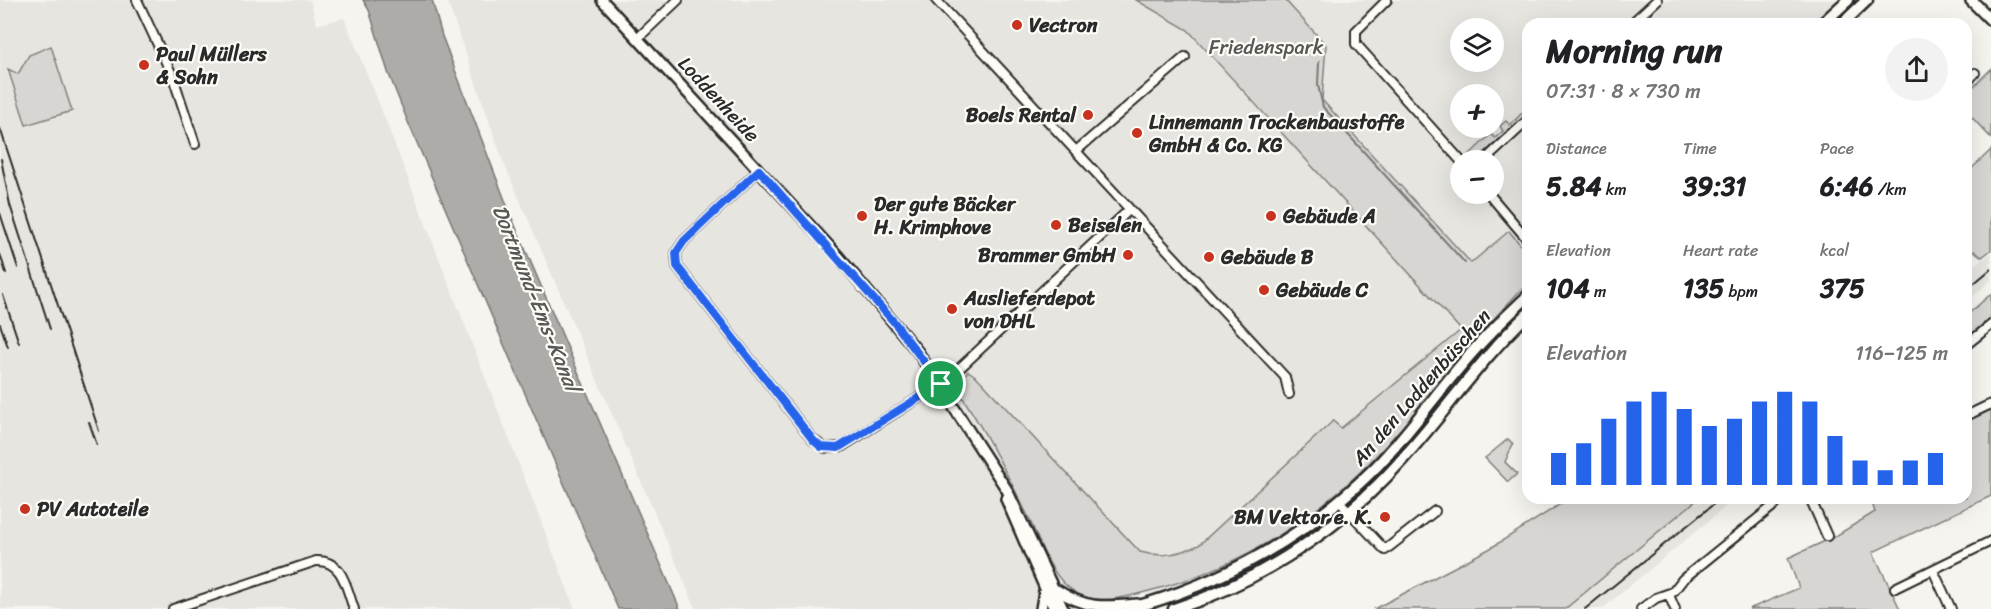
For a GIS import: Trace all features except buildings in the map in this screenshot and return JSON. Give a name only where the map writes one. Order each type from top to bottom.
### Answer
[{"type":"main road","points":[[1828,18],[1848,0]]},
{"type":"main road","points":[[1848,18],[1867,0]]},
{"type":"main road","points":[[1971,0],[1991,20]]},
{"type":"main road","name":"An den Loddenbüschen","points":[[1128,609],[1154,602],[1234,570],[1303,529],[1340,502],[1396,445],[1476,348],[1522,302]]},
{"type":"main road","name":"An den Loddenbüschen","points":[[1174,609],[1257,574],[1348,512],[1385,478],[1483,360],[1522,320]]},
{"type":"street","points":[[137,0],[174,81],[195,144]]},
{"type":"street","name":"Loddenheide","points":[[602,0],[759,170],[894,322],[941,384],[1011,497],[1049,587],[1054,609]]},
{"type":"street","points":[[638,38],[678,0]]},
{"type":"street","points":[[936,0],[1285,377],[1289,394]]},
{"type":"street","points":[[1387,0],[1356,31],[1356,44],[1451,150]]},
{"type":"street","points":[[1638,18],[1657,0]]},
{"type":"street","points":[[1076,152],[1185,57]]},
{"type":"street","points":[[1972,76],[1975,73]]},
{"type":"street","points":[[1496,150],[1522,126]]},
{"type":"street","points":[[759,170],[684,241],[676,253],[677,266],[813,440],[825,448],[840,447],[941,384],[962,368],[1129,210]]},
{"type":"street","points":[[1498,204],[1522,232]]},
{"type":"street","points":[[1972,340],[1991,325]]},
{"type":"street","points":[[1972,413],[1991,404]]},
{"type":"street","points":[[1340,502],[1385,550],[1435,511]]},
{"type":"street","points":[[1641,609],[1656,598],[1669,595],[1683,579],[1776,504]]},
{"type":"street","points":[[1813,504],[1827,536]]},
{"type":"street","points":[[1895,588],[1991,541]]},
{"type":"street","points":[[173,609],[302,565],[326,561],[338,567],[354,609]]},
{"type":"street","points":[[1933,570],[1951,609]]},
{"type":"street","points":[[1041,609],[1049,587],[1075,603],[1091,609],[1154,602]]},
{"type":"street","name":"Loddenheide","points":[[1049,587],[1064,609]]},
{"type":"street","points":[[1669,595],[1675,609]]},
{"type":"shaded area","points":[[0,0],[310,0],[317,25],[344,18],[575,609],[0,609]]},
{"type":"shaded area","points":[[447,0],[1842,0],[1822,18],[1522,18],[1522,299],[1378,461],[1301,526],[1248,559],[1174,592],[1133,595],[1086,609],[696,609],[503,161]]},
{"type":"shaded area","points":[[1991,253],[1991,280],[1972,297],[1972,267]]},
{"type":"shaded area","points":[[1692,504],[1729,504],[1602,609],[1565,609]]},
{"type":"green space","name":"Friedenspark","points":[[1136,0],[1285,0],[1326,45],[1322,100],[1471,263],[1509,231],[1522,247],[1522,289],[1484,329],[1382,450],[1337,493],[1313,512],[1262,545],[1207,572],[1139,594],[1107,600],[1097,599],[1087,597],[1068,587],[1049,563],[1003,466],[955,386],[968,371],[977,377],[1140,552],[1163,555],[1177,553],[1199,545],[1333,421],[1341,428],[1461,330],[1188,30]]},
{"type":"green space","points":[[51,46],[72,111],[26,125],[8,69],[18,74],[29,55]]},
{"type":"green space","points":[[1991,69],[1991,138],[1972,117],[1972,88]]},
{"type":"green space","points":[[1522,113],[1522,118],[1504,135],[1506,121],[1510,125]]},
{"type":"green space","points":[[1487,138],[1501,138],[1487,150],[1474,150]]},
{"type":"green space","points":[[1991,150],[1991,250],[1982,257],[1974,251],[1972,253],[1972,168]]},
{"type":"green space","points":[[1991,294],[1991,317],[1972,334],[1972,311]]},
{"type":"green space","points":[[1991,408],[1991,496],[1873,552],[1900,609],[1749,609],[1799,588],[1788,558],[1834,537],[1875,512],[1872,504],[1972,504],[1972,418]]},
{"type":"green space","points":[[1508,439],[1513,444],[1505,462],[1517,474],[1508,482],[1485,458]]},
{"type":"green space","points":[[1560,504],[1692,504],[1565,609],[1374,609],[1489,549]]},
{"type":"water","name":"Dortmund-Ems-Kanal","points":[[363,0],[432,0],[442,36],[511,216],[680,609],[618,609],[408,122],[388,72],[369,10]]},
{"type":"waterway","points":[[1319,62],[1318,85],[1323,107],[1465,263]]},
{"type":"railway","points":[[0,128],[99,431]]},
{"type":"railway","points":[[1,159],[10,205],[50,329]]},
{"type":"railway","points":[[0,213],[18,268]]},
{"type":"railway","points":[[0,254],[6,273]]},
{"type":"railway","points":[[1972,285],[1991,269]]},
{"type":"railway","points":[[3,295],[19,343]]},
{"type":"railway","points":[[0,324],[8,347]]},
{"type":"railway","points":[[89,422],[97,445]]},
{"type":"railway","points":[[1585,609],[1714,504]]},
{"type":"place","name":"Vectron","points":[[1017,25]]},
{"type":"place","name":"Paul Müllers & Sohn","points":[[144,65]]},
{"type":"place","name":"Boels Rental","points":[[1088,115]]},
{"type":"place","name":"Linnemann Trockenbaustoffe GmbH & Co. KG","points":[[1137,133]]},
{"type":"place","name":"Der gute Bäcker H. Krimphove","points":[[862,216]]},
{"type":"place","name":"Gebäude A","points":[[1271,216]]},
{"type":"place","name":"Beiselen","points":[[1056,225]]},
{"type":"place","name":"Brammer GmbH","points":[[1128,255]]},
{"type":"place","name":"Gebäude B","points":[[1209,257]]},
{"type":"place","name":"Gebäude C","points":[[1264,290]]},
{"type":"place","name":"Auslieferdepot von DHL","points":[[952,309]]},
{"type":"place","name":"PV Autoteile","points":[[25,509]]},
{"type":"place","name":"BM Vektor e. K.","points":[[1385,517]]},
{"type":"route","points":[[759,170],[838,256],[894,322],[941,384],[840,447],[818,446],[681,273],[676,260],[679,247],[759,170]]}]
